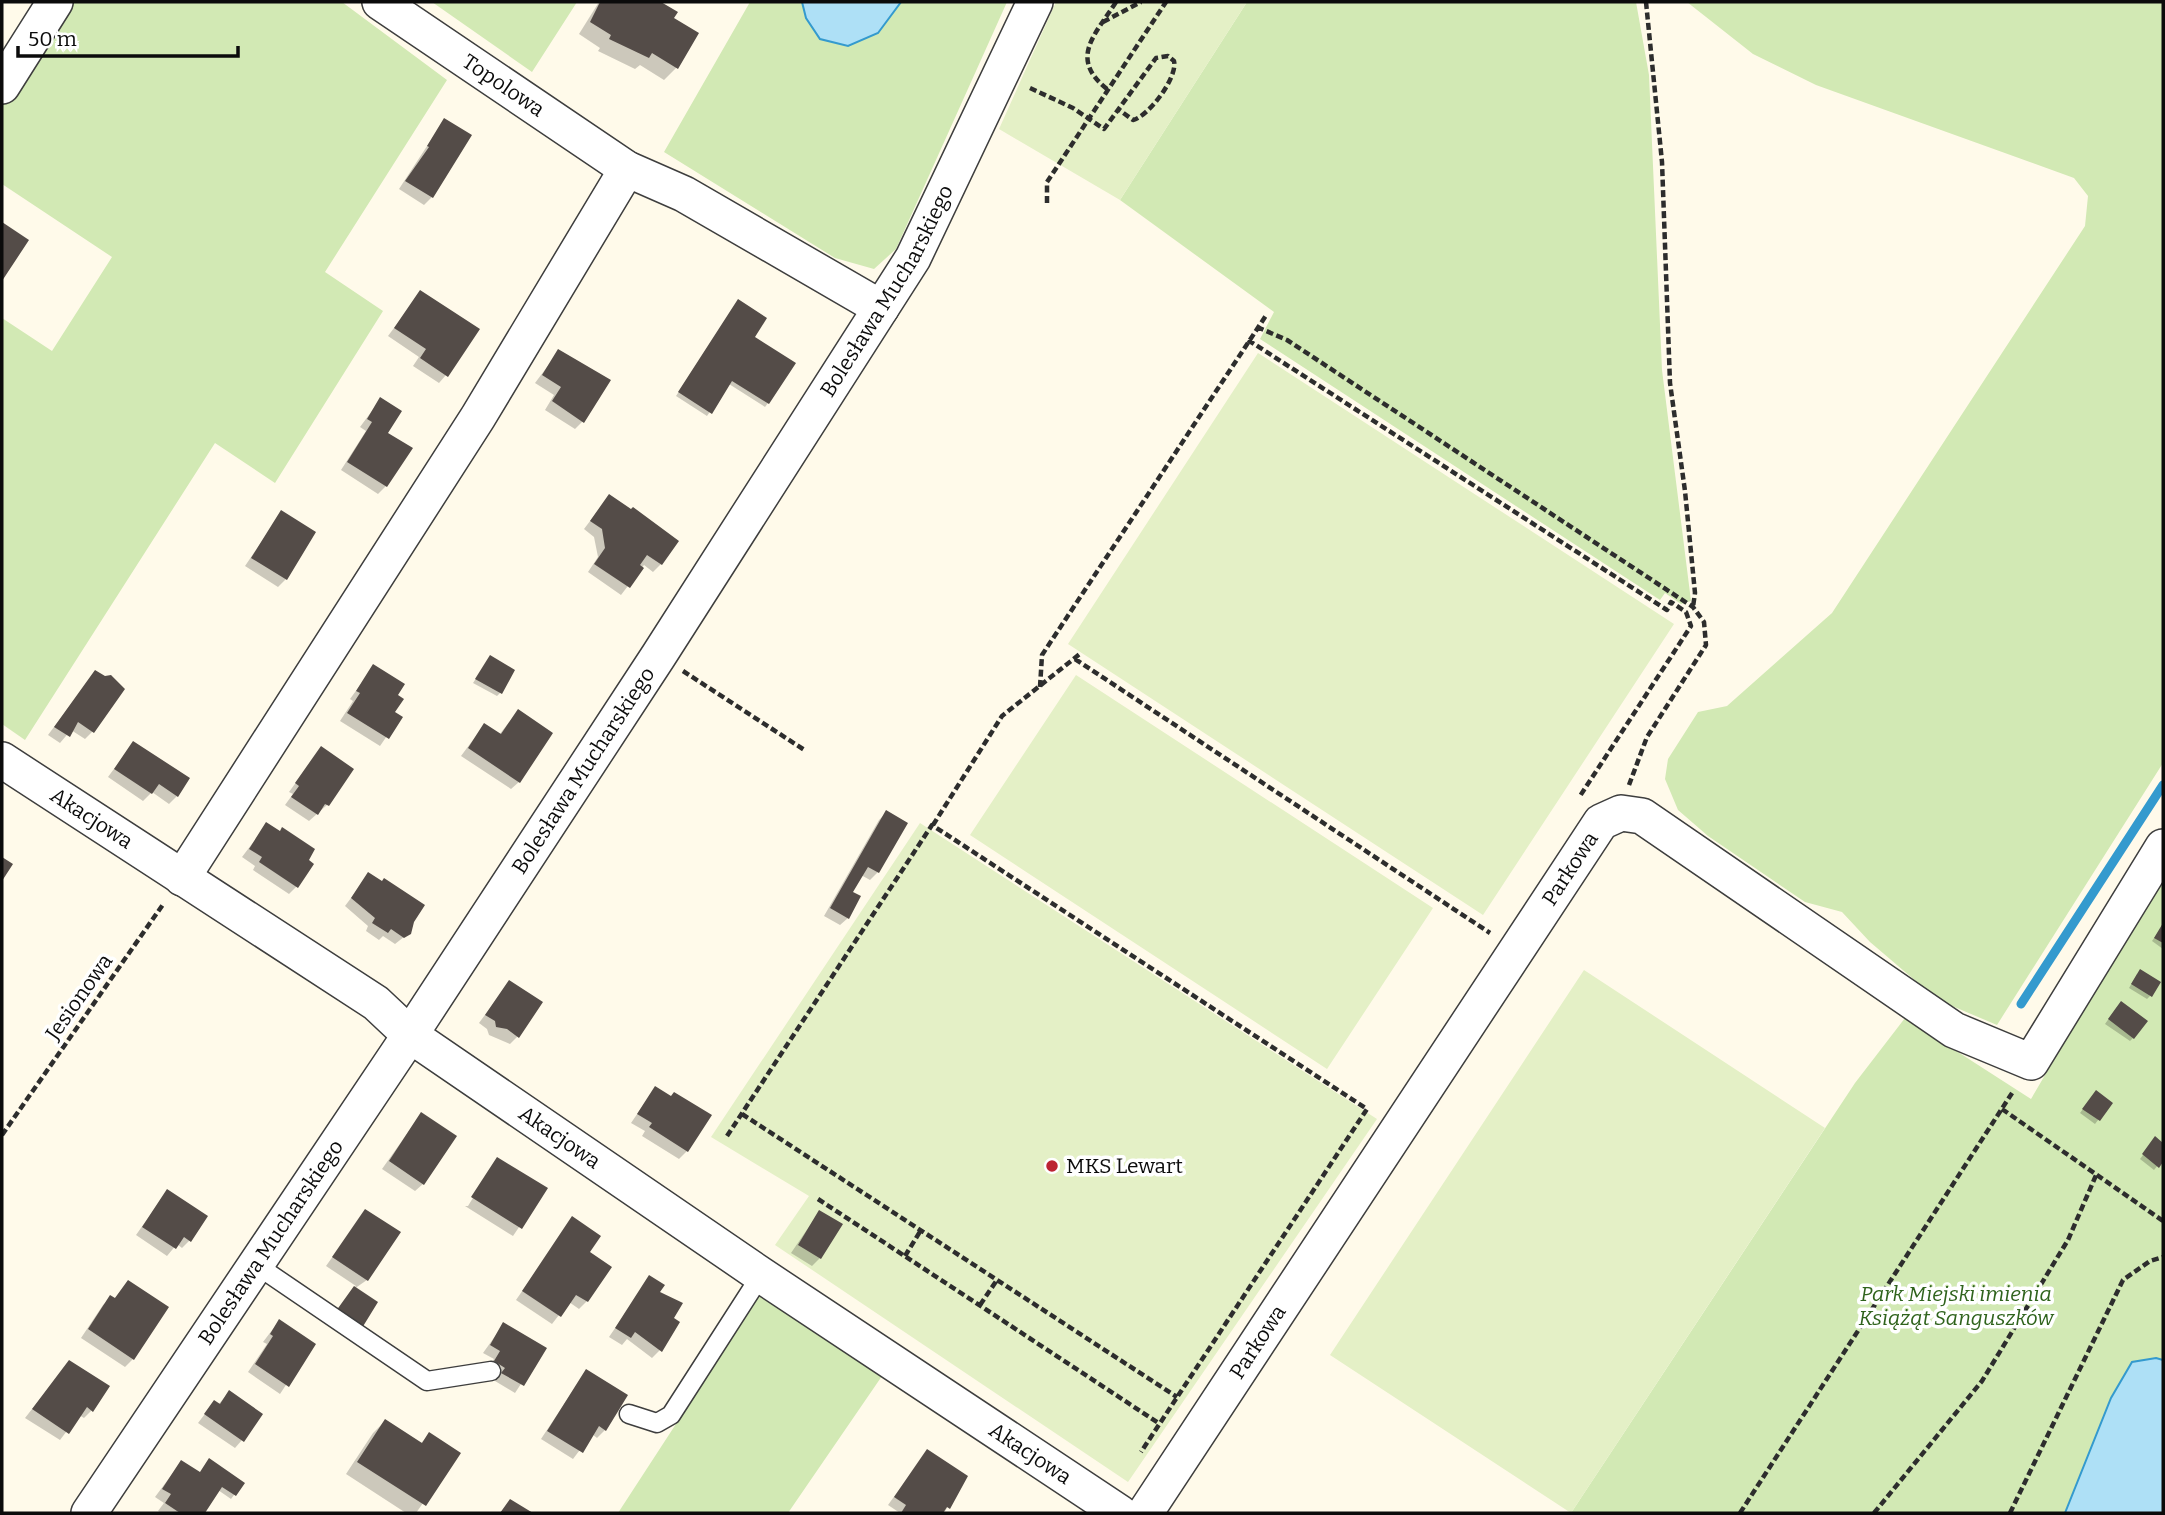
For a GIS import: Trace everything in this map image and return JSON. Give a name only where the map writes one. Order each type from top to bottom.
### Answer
[{"type":"street","points":[[2,86],[55,2]]},
{"type":"street","name":"Topolowa","points":[[380,2],[627,169],[684,194],[881,308]]},
{"type":"street","name":"Bolesława Mucharskiego","points":[[89,1513],[410,1035],[659,655],[913,258],[1035,2]]},
{"type":"street","points":[[182,878],[478,417],[627,169]]},
{"type":"street","name":"Akacjowa","points":[[2,760],[376,1003],[410,1035],[761,1275],[1120,1513]]},
{"type":"street","points":[[1616,817],[1642,816],[1954,1030],[2031,1062],[2163,847]]},
{"type":"street","name":"Parkowa","points":[[1145,1513],[1593,830],[1616,817]]},
{"type":"lane","points":[[256,1264],[428,1381],[491,1371]]},
{"type":"lane","points":[[629,1414],[657,1423],[671,1415],[761,1275]]},
{"type":"path","points":[[1107,89],[1092,77],[1087,62],[1093,37],[1116,2]]},
{"type":"path","points":[[1102,22],[1141,2]]},
{"type":"path","points":[[1047,203],[1047,182],[1166,2]]},
{"type":"path","points":[[1646,2],[1662,162],[1670,383],[1685,491],[1695,593],[1693,607],[1686,612]]},
{"type":"path","points":[[1000,75],[1089,118],[1104,129],[1118,109],[1156,58],[1168,56],[1174,61],[1173,75],[1143,116],[1133,120],[1118,109]]},
{"type":"path","points":[[1040,687],[1042,655],[1267,314]]},
{"type":"path","points":[[1248,340],[1667,610],[1671,602],[1686,612],[1691,626],[1577,800],[1616,817],[1647,737],[1706,645],[1704,622],[1693,607],[1286,341],[1257,327]]},
{"type":"path","points":[[727,1136],[1002,716],[1081,653]]},
{"type":"path","points":[[659,655],[806,751]]},
{"type":"path","points":[[1075,659],[1515,949]]},
{"type":"path","points":[[932,825],[1367,1109],[1141,1452]]},
{"type":"path","name":"Jesionowa","points":[[2,1135],[182,878]]},
{"type":"path","points":[[1740,1513],[2031,1062]]},
{"type":"path","points":[[2002,1109],[2163,1221]]},
{"type":"path","points":[[742,1114],[1177,1397]]},
{"type":"path","points":[[1874,1513],[1982,1381],[2068,1240],[2097,1173]]},
{"type":"path","points":[[818,1199],[1160,1424]]},
{"type":"path","points":[[905,1256],[921,1230]]},
{"type":"path","points":[[2010,1513],[2123,1280],[2151,1261],[2163,1257]]},
{"type":"path","points":[[980,1305],[997,1280]]},
{"type":"green space","points":[[65,2],[342,2],[447,80],[325,272],[383,311],[275,483],[215,443],[25,740],[2,724],[2,318],[52,351],[112,257],[2,184],[2,102]]},
{"type":"green space","points":[[432,2],[577,2],[532,72]]},
{"type":"green space","points":[[750,2],[1007,2],[896,249],[874,269],[835,258],[664,152]]},
{"type":"green space","points":[[1056,2],[1247,2],[1120,200],[999,129]]},
{"type":"green space","points":[[1247,2],[1636,2],[1649,75],[1662,370],[1691,601],[1681,604],[1665,593],[1660,600],[1260,339],[1274,312],[1120,200]]},
{"type":"green space","points":[[1687,2],[2163,2],[2163,763],[1997,1025],[1938,1000],[1870,942],[1842,912],[1805,902],[1708,836],[1678,810],[1665,779],[1668,759],[1698,712],[1727,706],[1832,613],[2085,226],[2088,196],[2074,178],[1816,85],[1753,54]]},
{"type":"green space","points":[[1258,353],[1674,624],[1483,915],[1068,644]]},
{"type":"green space","points":[[1076,675],[1433,908],[1327,1069],[970,835]]},
{"type":"green space","name":"MKS Lewart","points":[[920,823],[1377,1119],[1128,1482],[775,1245],[809,1196],[711,1137]]},
{"type":"green space","name":"Park Miejski imienia Książąt Sanguszków","points":[[2163,874],[2163,1513],[1571,1513],[1855,1083],[1905,1018],[2031,1099]]},
{"type":"green space","points":[[1584,970],[1825,1128],[1571,1513],[1330,1355]]},
{"type":"green space","points":[[769,1281],[893,1360],[788,1513],[618,1513]]},
{"type":"water","points":[[802,2],[901,2],[878,33],[848,46],[820,39],[806,18]]},
{"type":"water","points":[[2156,1358],[2163,1360],[2163,1513],[2065,1513],[2111,1398],[2132,1362]]},
{"type":"building","points":[[600,2],[661,2],[678,12],[674,18],[699,33],[678,69],[652,53],[649,58],[609,39],[611,35],[590,22]]},
{"type":"building","points":[[444,118],[472,135],[433,198],[405,181],[429,147],[427,146]]},
{"type":"building","points":[[2,222],[29,240],[2,281]]},
{"type":"building","points":[[420,290],[480,329],[448,377],[420,358],[426,349],[394,328]]},
{"type":"building","points":[[738,299],[767,318],[755,337],[796,363],[769,404],[732,381],[712,414],[678,392]]},
{"type":"building","points":[[558,349],[611,380],[584,423],[552,401],[561,387],[542,375]]},
{"type":"building","points":[[380,397],[402,411],[388,433],[413,448],[387,487],[347,462],[372,422],[367,419]]},
{"type":"building","points":[[609,494],[631,509],[633,507],[679,541],[662,565],[647,555],[640,565],[644,568],[630,588],[594,564],[605,548],[602,529],[590,521]]},
{"type":"building","points":[[281,510],[316,532],[287,580],[251,558]]},
{"type":"building","points":[[490,655],[515,670],[502,694],[475,679]]},
{"type":"building","points":[[373,664],[405,684],[398,695],[404,699],[395,712],[403,717],[389,739],[347,713],[360,693],[356,691]]},
{"type":"building","points":[[95,670],[105,676],[111,675],[125,689],[94,733],[78,722],[70,737],[54,727]]},
{"type":"building","points":[[518,709],[553,733],[520,783],[468,748],[484,723],[501,734]]},
{"type":"building","points":[[133,741],[190,778],[178,797],[159,784],[152,794],[114,769]]},
{"type":"building","points":[[321,746],[354,769],[329,806],[325,804],[318,815],[291,797],[299,786],[295,783]]},
{"type":"building","points":[[886,810],[908,823],[879,873],[868,867],[853,892],[861,896],[849,919],[830,908]]},
{"type":"building","points":[[266,822],[280,831],[282,827],[315,849],[309,860],[314,864],[298,888],[259,862],[262,857],[249,849]]},
{"type":"building","points":[[2,857],[13,864],[2,881]]},
{"type":"building","points":[[368,872],[382,881],[384,878],[425,905],[414,922],[411,934],[404,938],[391,929],[388,933],[372,923],[375,918],[351,898]]},
{"type":"building","points":[[2163,923],[2163,943],[2154,938]]},
{"type":"building","points":[[2140,969],[2161,982],[2152,997],[2131,984]]},
{"type":"building","points":[[509,980],[543,1002],[519,1038],[507,1029],[496,1027],[495,1021],[485,1015]]},
{"type":"building","points":[[2121,1001],[2148,1021],[2134,1039],[2108,1019]]},
{"type":"building","points":[[655,1086],[671,1096],[674,1092],[712,1115],[688,1152],[649,1127],[652,1123],[637,1114]]},
{"type":"building","points":[[2096,1090],[2113,1103],[2100,1121],[2082,1109]]},
{"type":"building","points":[[421,1112],[457,1136],[424,1185],[389,1161]]},
{"type":"building","points":[[2155,1136],[2163,1143],[2163,1162],[2159,1168],[2142,1154]]},
{"type":"building","points":[[497,1157],[548,1188],[522,1229],[471,1197]]},
{"type":"building","points":[[167,1189],[208,1216],[191,1242],[184,1237],[176,1249],[142,1227]]},
{"type":"building","points":[[365,1209],[401,1232],[368,1281],[332,1257]]},
{"type":"building","points":[[819,1210],[843,1224],[821,1259],[798,1245]]},
{"type":"building","points":[[572,1216],[601,1236],[590,1252],[612,1267],[588,1302],[576,1295],[561,1317],[522,1291]]},
{"type":"building","points":[[649,1275],[665,1285],[660,1292],[683,1303],[674,1318],[680,1322],[662,1352],[635,1332],[631,1338],[615,1328]]},
{"type":"building","points":[[128,1280],[169,1307],[134,1360],[88,1329],[110,1295],[115,1298]]},
{"type":"building","points":[[354,1286],[378,1302],[362,1328],[336,1311]]},
{"type":"building","points":[[279,1319],[316,1344],[289,1387],[255,1364],[273,1336],[270,1334]]},
{"type":"building","points":[[503,1322],[547,1348],[524,1386],[501,1373],[505,1368],[494,1361],[500,1351],[490,1345]]},
{"type":"building","points":[[69,1360],[110,1386],[93,1412],[87,1407],[69,1434],[32,1409]]},
{"type":"building","points":[[586,1369],[628,1395],[606,1431],[599,1426],[583,1453],[547,1431]]},
{"type":"building","points":[[229,1390],[263,1414],[244,1442],[204,1414],[214,1400],[220,1404]]},
{"type":"building","points":[[385,1419],[422,1443],[429,1432],[461,1453],[426,1506],[357,1462]]},
{"type":"building","points":[[927,1449],[968,1476],[950,1509],[947,1507],[943,1513],[901,1513],[906,1505],[894,1497]]},
{"type":"building","points":[[209,1458],[245,1483],[236,1496],[222,1487],[205,1513],[180,1513],[165,1503],[171,1494],[162,1489],[181,1460],[200,1472]]},
{"type":"building","points":[[510,1499],[533,1513],[500,1513]]},
{"type":"waterway","points":[[2021,1004],[2163,785]]},
{"type":"place","name":"MKS Lewart","points":[[1052,1166]]}]
